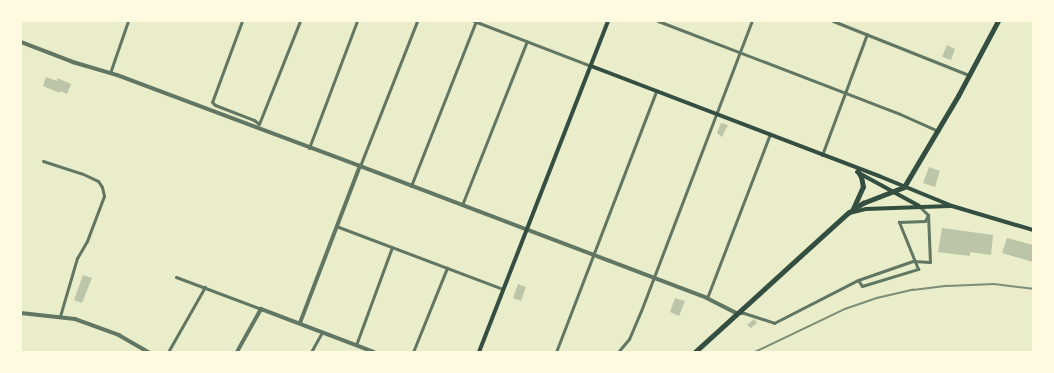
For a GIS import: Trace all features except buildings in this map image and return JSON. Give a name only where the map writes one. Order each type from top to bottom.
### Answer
[{"type":"main road","points":[[479,352],[608,21]]},
{"type":"main road","points":[[695,352],[850,211],[892,191],[904,187],[938,131],[998,21]]},
{"type":"main road","points":[[591,66],[770,134],[952,206],[1033,230]]},
{"type":"main road","points":[[839,162],[920,207]]},
{"type":"main road","points":[[850,211],[863,187],[861,177],[858,172]]},
{"type":"main road","points":[[850,211],[866,209],[952,206]]},
{"type":"street","points":[[110,72],[128,21]]},
{"type":"street","points":[[242,21],[212,102],[215,105],[254,120],[259,126]]},
{"type":"street","points":[[259,126],[300,21]]},
{"type":"street","points":[[309,148],[357,21]]},
{"type":"street","points":[[300,323],[336,226],[417,21]]},
{"type":"street","points":[[411,186],[475,21],[591,66]]},
{"type":"street","points":[[658,21],[900,114],[938,131]]},
{"type":"street","points":[[618,352],[628,339],[641,311],[752,21]]},
{"type":"street","points":[[833,21],[969,75]]},
{"type":"street","points":[[822,155],[867,34]]},
{"type":"street","points":[[462,205],[527,41]]},
{"type":"street","points":[[21,42],[73,62],[110,72],[191,103],[259,126],[309,148],[707,298],[737,314],[744,313],[774,323],[858,280],[913,260],[930,262],[928,215],[920,207]]},
{"type":"street","points":[[556,352],[656,91]]},
{"type":"street","points":[[707,298],[770,134]]},
{"type":"street","points":[[43,161],[81,173],[98,181],[102,187],[104,196],[88,241],[77,258],[60,316]]},
{"type":"street","points":[[858,280],[862,286],[918,269],[913,260],[899,222],[925,220],[928,215]]},
{"type":"street","points":[[336,226],[503,289]]},
{"type":"street","points":[[356,345],[392,247]]},
{"type":"street","points":[[413,352],[447,268]]},
{"type":"street","points":[[176,277],[374,352]]},
{"type":"street","points":[[168,352],[205,287]]},
{"type":"street","points":[[237,352],[261,309]]},
{"type":"street","points":[[21,313],[60,316],[75,319],[119,335],[148,352]]},
{"type":"street","points":[[311,352],[322,332]]},
{"type":"railway","points":[[755,352],[845,309],[877,298],[913,290],[947,286],[994,284],[1033,289]]}]
